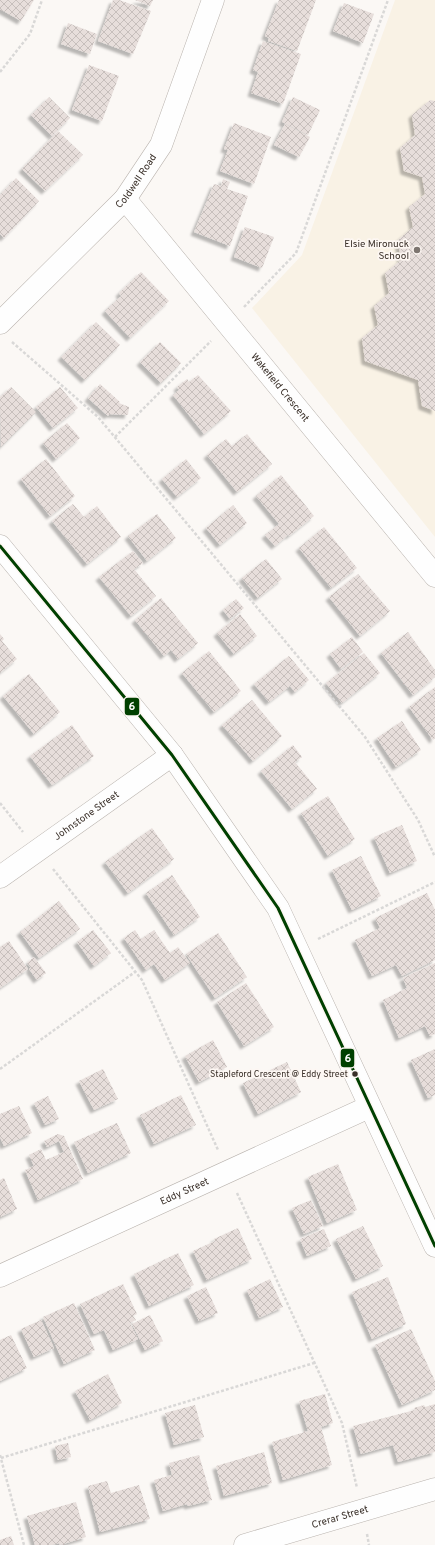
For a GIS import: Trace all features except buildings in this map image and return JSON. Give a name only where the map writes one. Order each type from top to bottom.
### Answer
[{"type":"street","name":"Coldwell Road","points":[[6,332],[125,199],[161,145],[213,0]]},
{"type":"street","name":"Wakefield Crescent","points":[[125,199],[435,576]]},
{"type":"street","points":[[0,546],[172,755],[278,908],[369,1107],[435,1246]]},
{"type":"street","name":"Johnstone Street","points":[[0,877],[172,755]]},
{"type":"street","name":"Eddy Street","points":[[0,1276],[369,1107]]},
{"type":"street","name":"Crerar Street","points":[[246,1545],[435,1489]]},
{"type":"path","points":[[0,72],[30,34],[42,0]]},
{"type":"path","points":[[115,437],[296,253],[388,0]]},
{"type":"path","points":[[6,332],[98,417],[365,737],[418,820],[435,857]]},
{"type":"path","points":[[0,803],[142,980],[342,1423],[369,1545]]},
{"type":"path","points":[[297,949],[435,882]]},
{"type":"path","points":[[0,1069],[135,972]]},
{"type":"path","points":[[24,1545],[0,1457],[314,1363]]},
{"type":"shaded area","points":[[395,0],[435,0],[435,537],[252,308],[302,255]]},
{"type":"transit line","name":"6","points":[[0,546],[172,755],[278,908],[435,1246]]},
{"type":"place","name":"Elsie Mironuck School","points":[[417,250]]},
{"type":"place","name":"Stapleford Crescent @ Eddy Street","points":[[355,1074]]}]
